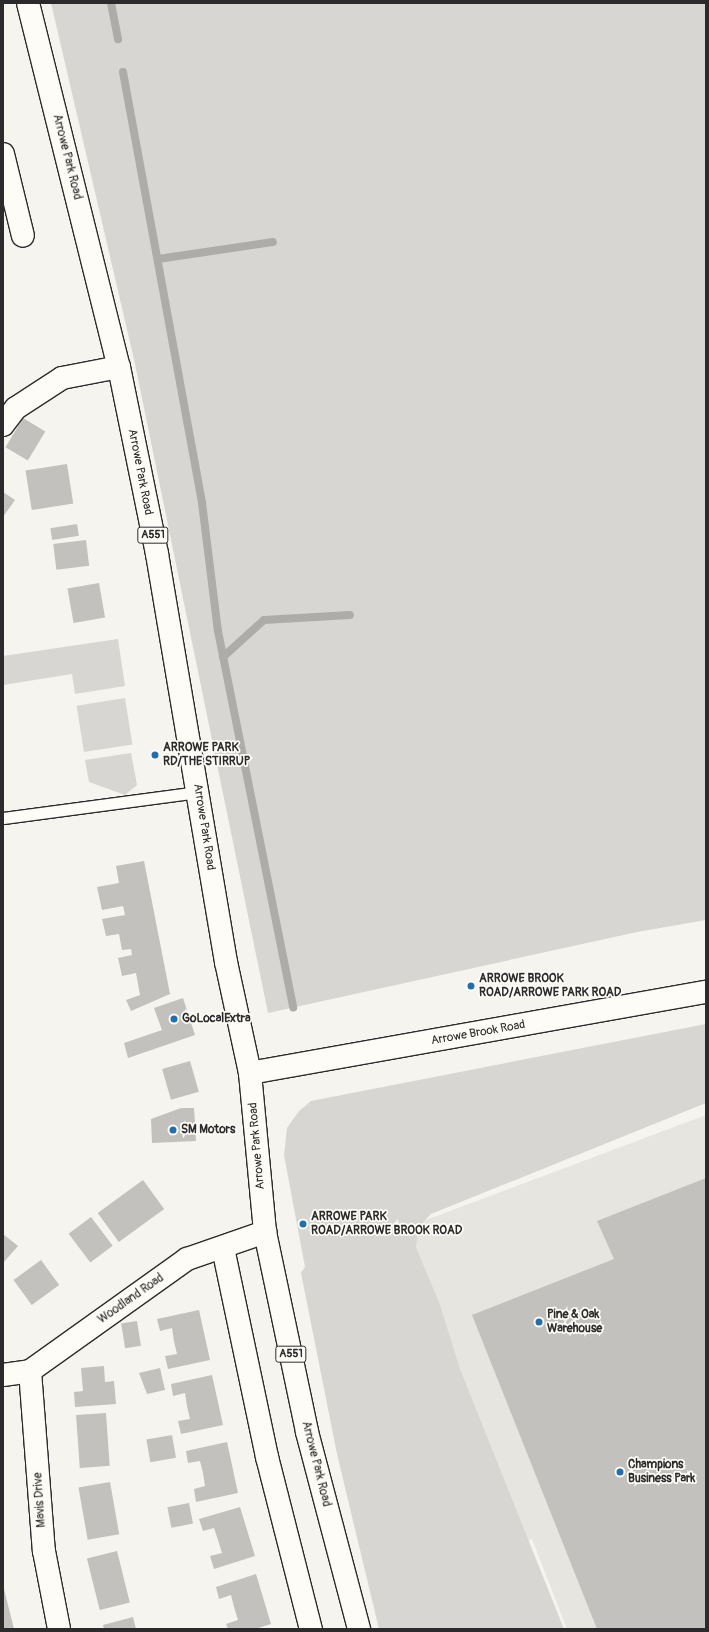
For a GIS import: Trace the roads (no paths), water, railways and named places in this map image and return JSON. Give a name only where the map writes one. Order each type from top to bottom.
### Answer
[{"type":"main road","name":"Arrowe Park Road","points":[[28,3],[119,367],[157,554],[226,962],[250,1073],[265,1232],[307,1432],[358,1629]]},
{"type":"main road","points":[[3,154],[23,236]]},
{"type":"main road","points":[[3,425],[16,408],[62,378],[119,367]]},
{"type":"main road","name":"Arrowe Brook Road","points":[[250,1073],[706,992]]},
{"type":"main road","name":"Woodland Road","points":[[3,1375],[30,1371],[187,1259],[224,1248],[265,1232]]},
{"type":"main road","points":[[224,1248],[267,1457],[311,1629]]},
{"type":"main road","name":"Mavis Drive","points":[[30,1371],[44,1551],[59,1629]]},
{"type":"lane","points":[[3,818],[198,792]]},
{"type":"waterway","points":[[111,3],[118,39]]},
{"type":"waterway","points":[[123,72],[202,503],[218,631],[293,1008]]},
{"type":"waterway","points":[[158,259],[273,242]]},
{"type":"waterway","points":[[223,657],[264,620],[350,615]]},
{"type":"place","name":"ARROWE PARK RD/THE STIRRUP","points":[[155,755]]},
{"type":"place","name":"ARROWE BROOK ROAD/ARROWE PARK ROAD","points":[[471,986]]},
{"type":"place","name":"GoLocalExtra","points":[[174,1019]]},
{"type":"place","name":"SM Motors","points":[[173,1130]]},
{"type":"place","name":"ARROWE PARK ROAD/ARROWE BROOK ROAD","points":[[303,1224]]},
{"type":"place","name":"Pine & Oak Warehouse","points":[[539,1322]]},
{"type":"place","name":"Champions Business Park","points":[[620,1472]]}]
